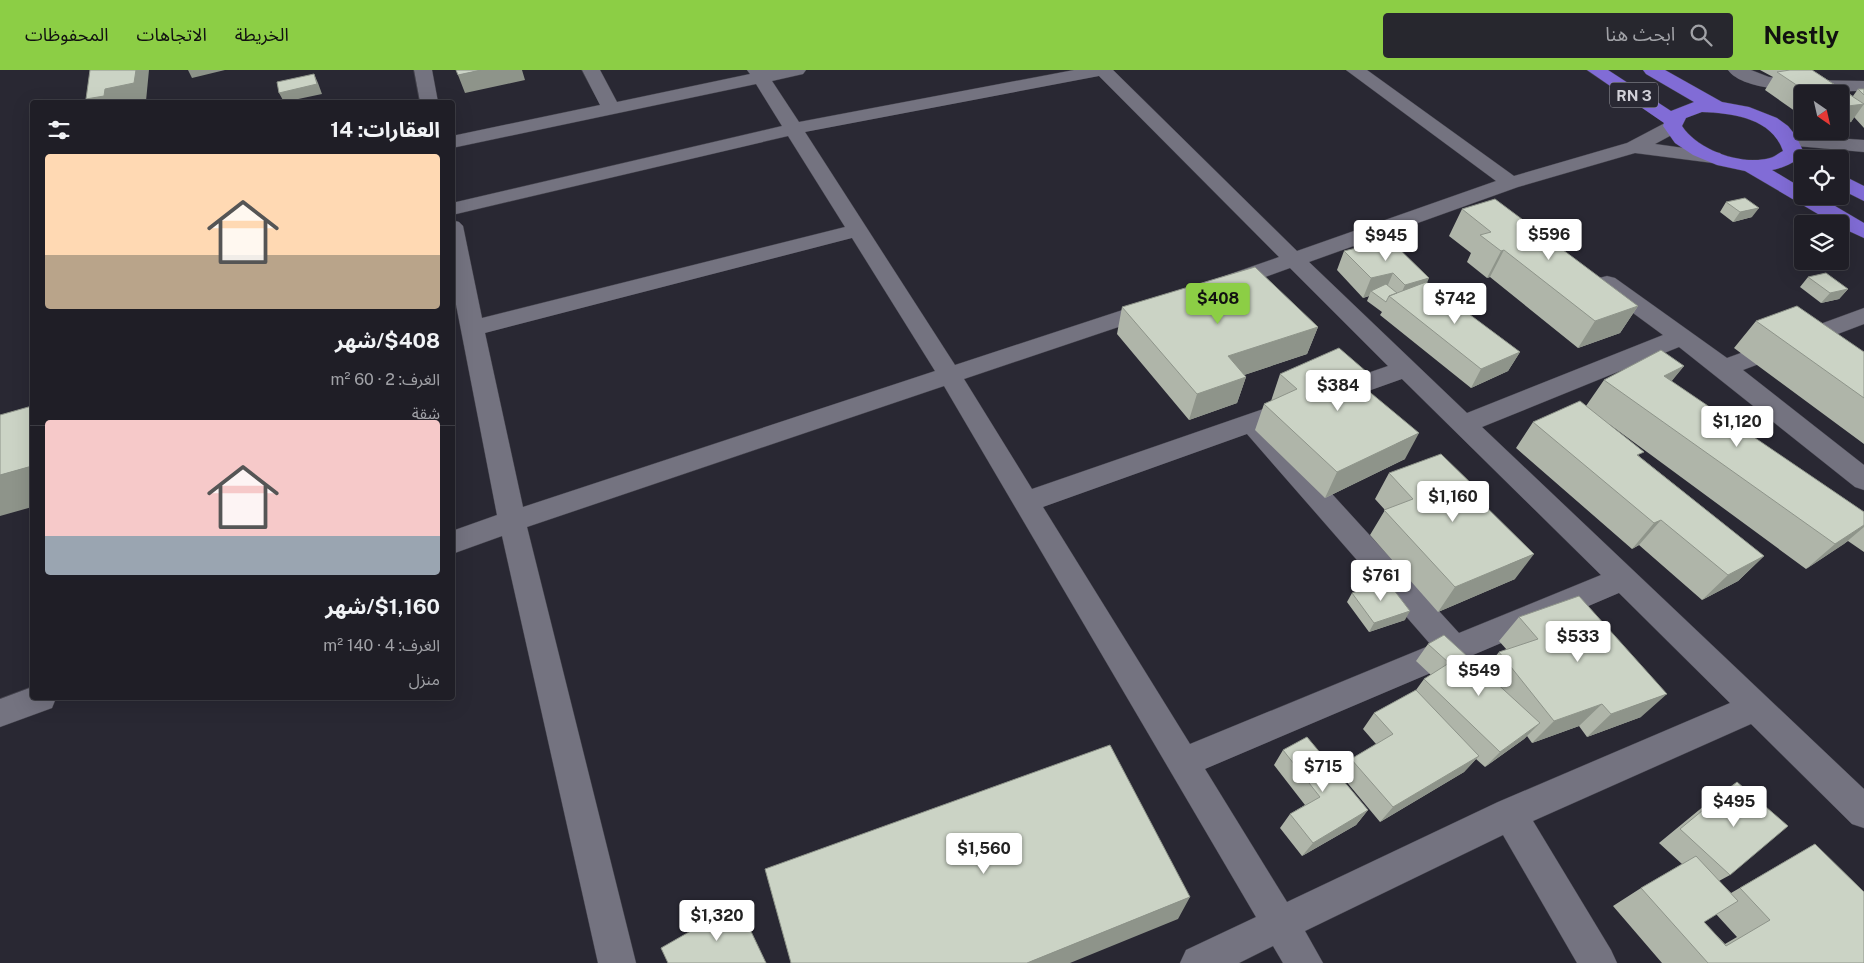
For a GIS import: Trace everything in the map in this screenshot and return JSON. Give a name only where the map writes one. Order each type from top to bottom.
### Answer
[{"type":"highway","name":"RN 3","points":[[1596,70],[1672,123]]},
{"type":"highway","name":"RN 3","points":[[1652,70],[1717,107]]},
{"type":"highway","points":[[1794,191],[1751,166],[1714,158],[1680,140],[1672,123],[1677,113],[1686,109],[1717,107],[1754,115],[1784,132],[1795,150]]},
{"type":"highway","points":[[1751,166],[1786,161],[1794,153]]},
{"type":"highway","points":[[1849,186],[1864,195]]},
{"type":"highway","points":[[1818,205],[1864,232]]},
{"type":"street","points":[[423,70],[429,100]]},
{"type":"street","points":[[591,70],[612,108]]},
{"type":"street","points":[[455,141],[612,108],[758,74],[796,70]]},
{"type":"street","points":[[455,208],[792,129],[1103,70],[1294,260],[1864,812]]},
{"type":"street","points":[[1355,70],[1511,183]]},
{"type":"street","points":[[1737,70],[1755,80],[1781,85],[1864,86]]},
{"type":"street","points":[[758,74],[950,376],[1304,963]]},
{"type":"street","points":[[1201,291],[1511,183],[1634,148],[1672,123]]},
{"type":"street","points":[[1810,150],[1864,146]]},
{"type":"street","points":[[1634,148],[1714,158]]},
{"type":"street","points":[[1483,193],[1507,211]]},
{"type":"street","points":[[473,328],[857,230]]},
{"type":"street","points":[[455,241],[512,521],[617,963]]},
{"type":"street","points":[[1586,268],[1724,368],[1864,480]]},
{"type":"street","points":[[455,542],[512,521],[1173,301]]},
{"type":"street","points":[[1724,368],[1864,316]]},
{"type":"street","points":[[1464,424],[1681,337]]},
{"type":"street","points":[[1027,502],[1406,368]]},
{"type":"street","points":[[1252,423],[1454,649]]},
{"type":"street","points":[[1184,762],[1624,578]]},
{"type":"street","points":[[0,713],[36,700]]},
{"type":"street","points":[[1199,963],[1510,814],[1755,707]]},
{"type":"street","points":[[1510,814],[1598,963]]},
{"type":"building","points":[[90,70],[136,70],[134,83],[105,89],[104,96],[86,99]]},
{"type":"building","points":[[456,70],[481,70],[458,75]]},
{"type":"building","points":[[1812,70],[1835,85],[1796,85],[1777,72]]},
{"type":"building","points":[[314,74],[317,84],[279,93],[277,82]]},
{"type":"building","points":[[1858,89],[1864,89],[1864,95]]},
{"type":"building","points":[[1849,94],[1864,104],[1849,106]]},
{"type":"building","points":[[1745,198],[1759,208],[1740,212],[1726,202]]},
{"type":"building","points":[[1495,199],[1638,306],[1595,321],[1504,250],[1501,251],[1480,235],[1491,232],[1462,209]]},
{"type":"building","points":[[1390,240],[1429,278],[1405,285],[1393,273],[1371,278],[1344,251]]},
{"type":"building","points":[[1255,267],[1318,327],[1228,356],[1246,377],[1197,394],[1122,307]]},
{"type":"building","points":[[1826,273],[1848,289],[1830,293],[1808,277]]},
{"type":"building","points":[[1426,282],[1520,352],[1481,369],[1389,296]]},
{"type":"building","points":[[1386,284],[1397,293],[1389,296],[1386,302],[1371,291]]},
{"type":"building","points":[[1797,306],[1864,352],[1864,398],[1756,321]]},
{"type":"building","points":[[1339,348],[1368,373],[1354,379],[1419,433],[1337,472],[1264,404],[1297,389],[1280,374]]},
{"type":"building","points":[[1661,350],[1684,366],[1664,376],[1864,512],[1864,525],[1835,544],[1604,380]]},
{"type":"building","points":[[1580,401],[1644,452],[1637,455],[1764,556],[1728,575],[1661,520],[1654,523],[1533,422]]},
{"type":"building","points":[[30,407],[30,467],[0,475],[0,415]]},
{"type":"building","points":[[1441,454],[1478,490],[1472,493],[1534,554],[1455,587],[1384,510],[1413,499],[1389,473]]},
{"type":"building","points":[[1387,581],[1410,611],[1374,623],[1352,593]]},
{"type":"building","points":[[1579,596],[1667,694],[1611,714],[1602,704],[1554,721],[1499,652],[1538,639],[1519,617]]},
{"type":"building","points":[[1444,635],[1540,723],[1500,752],[1424,679],[1449,663],[1428,644]]},
{"type":"building","points":[[1416,690],[1479,756],[1393,807],[1351,759],[1393,734],[1374,713]]},
{"type":"building","points":[[1307,737],[1368,810],[1313,843],[1290,814],[1320,797],[1283,750]]},
{"type":"building","points":[[1110,745],[1190,897],[1027,963],[791,963],[765,869]]},
{"type":"building","points":[[1737,782],[1788,826],[1730,875],[1680,829]]},
{"type":"building","points":[[1815,844],[1864,892],[1864,963],[1708,963],[1641,888],[1696,856],[1738,901],[1704,922],[1726,946],[1770,920],[1740,888]]},
{"type":"building","points":[[738,904],[766,963],[668,963],[661,948]]}]
